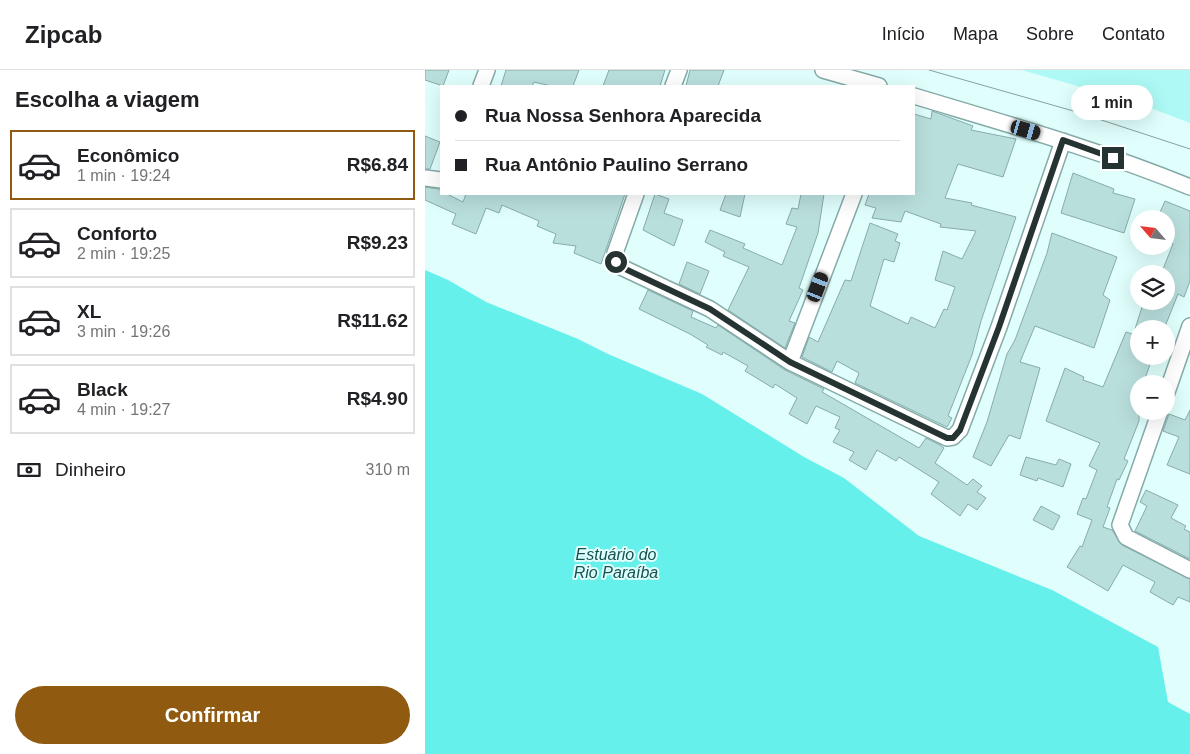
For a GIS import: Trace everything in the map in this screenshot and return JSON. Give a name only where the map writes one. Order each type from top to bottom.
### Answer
[{"type":"street","points":[[481,85],[487,70]]},
{"type":"street","points":[[673,85],[679,70]]},
{"type":"street","points":[[823,70],[876,85]]},
{"type":"street","points":[[915,96],[1063,140],[1190,186]]},
{"type":"street","points":[[636,195],[615,253],[616,262],[621,267],[710,309],[790,362],[947,438],[953,438],[960,430],[999,327],[1063,140]]},
{"type":"street","points":[[425,178],[440,180]]},
{"type":"street","points":[[790,362],[854,195]]},
{"type":"street","points":[[1173,375],[1190,326]]},
{"type":"street","points":[[1158,420],[1120,526],[1126,537],[1190,570]]},
{"type":"shaded area","points":[[1022,70],[1190,70],[1190,123],[1143,105]]},
{"type":"water","name":"Estuário do Rio Paraíba","points":[[425,270],[448,280],[486,302],[578,339],[608,354],[702,394],[804,457],[844,478],[919,536],[1052,590],[1158,647],[1168,702],[1190,714],[1190,754],[425,754]]},
{"type":"building","points":[[425,70],[449,70],[443,85],[425,80]]},
{"type":"building","points":[[506,70],[579,70],[573,85],[547,85],[534,82],[532,85],[501,85]]},
{"type":"building","points":[[609,70],[665,70],[660,85],[603,85]]},
{"type":"building","points":[[690,70],[724,70],[718,85],[686,85]]},
{"type":"building","points":[[932,111],[973,126],[971,130],[1016,139],[1003,177],[958,164],[945,198],[972,203],[971,205],[1016,217],[981,321],[972,355],[948,416],[952,418],[947,427],[855,383],[859,373],[837,361],[832,372],[802,357],[809,337],[818,342],[845,280],[851,281],[870,223],[898,234],[895,241],[900,243],[894,262],[884,259],[870,306],[908,324],[911,317],[935,328],[944,309],[947,310],[955,287],[935,280],[943,251],[962,259],[976,231],[940,227],[941,224],[905,211],[901,222],[872,218],[876,208],[865,205],[869,195],[915,195],[915,114],[931,119]]},
{"type":"building","points":[[425,136],[440,142],[430,169],[425,169]]},
{"type":"building","points":[[1073,173],[1114,189],[1113,193],[1135,199],[1124,233],[1061,213]]},
{"type":"building","points":[[425,187],[438,189],[440,195],[449,195],[463,202],[466,195],[625,195],[601,264],[574,253],[576,246],[553,243],[556,234],[537,226],[539,221],[502,205],[499,213],[486,208],[476,234],[452,224],[456,214],[425,200]]},
{"type":"building","points":[[655,195],[669,199],[664,213],[683,220],[674,246],[643,230]]},
{"type":"building","points":[[726,195],[745,195],[740,217],[720,210]]},
{"type":"building","points":[[801,195],[824,195],[818,233],[799,288],[803,290],[789,321],[795,323],[785,348],[728,310],[749,267],[723,256],[725,252],[705,242],[710,230],[745,244],[743,248],[782,265],[797,227],[786,224],[792,208],[798,209]]},
{"type":"building","points":[[1165,201],[1190,211],[1190,281],[1184,297],[1178,294],[1175,302],[1175,265],[1165,265],[1169,255],[1175,255],[1175,210],[1161,210]]},
{"type":"building","points":[[1052,233],[1117,257],[1103,295],[1110,300],[1094,348],[1035,326],[1020,362],[1040,368],[1020,439],[1009,435],[991,466],[973,457],[987,422],[1007,354],[1015,340],[1047,253]]},
{"type":"building","points":[[687,262],[709,271],[700,294],[679,284]]},
{"type":"building","points":[[648,290],[693,311],[691,317],[716,328],[718,325],[785,370],[824,389],[822,392],[919,448],[926,438],[940,445],[944,448],[935,463],[967,485],[973,479],[982,486],[977,492],[986,498],[977,510],[968,504],[960,516],[931,494],[939,482],[899,457],[896,461],[877,450],[866,470],[849,460],[854,452],[833,442],[840,430],[835,428],[840,417],[816,406],[807,424],[789,414],[797,398],[775,384],[773,388],[745,371],[748,366],[723,352],[722,355],[706,347],[708,345],[690,334],[639,309]]},
{"type":"building","points":[[1141,310],[1172,310],[1168,320],[1138,320]]},
{"type":"building","points":[[1126,332],[1130,333],[1130,365],[1150,365],[1146,375],[1130,375],[1130,420],[1139,421],[1124,459],[1128,461],[1119,480],[1117,479],[1107,507],[1110,508],[1103,527],[1112,530],[1122,545],[1190,579],[1190,602],[1178,597],[1173,605],[1150,592],[1155,582],[1123,565],[1108,591],[1067,567],[1080,546],[1082,547],[1092,520],[1077,514],[1083,498],[1086,499],[1097,470],[1089,466],[1100,443],[1046,421],[1065,368],[1084,377],[1083,380],[1103,387]]},
{"type":"building","points":[[1190,410],[1190,474],[1167,465],[1179,437],[1163,431],[1167,420],[1175,420],[1175,416],[1185,420]]},
{"type":"building","points":[[1026,457],[1056,465],[1059,459],[1071,464],[1063,487],[1038,478],[1037,481],[1020,475]]},
{"type":"building","points":[[1146,490],[1178,505],[1171,518],[1186,526],[1184,529],[1190,532],[1190,559],[1135,531],[1147,506],[1140,502]]},
{"type":"building","points":[[1041,506],[1060,516],[1053,530],[1033,520]]},
{"type":"tram line","points":[[929,70],[1077,112],[1190,149]]},
{"type":"route","points":[[616,262],[621,267],[710,309],[790,362],[947,438],[953,438],[960,430],[999,327],[1063,140],[1113,158]]}]
